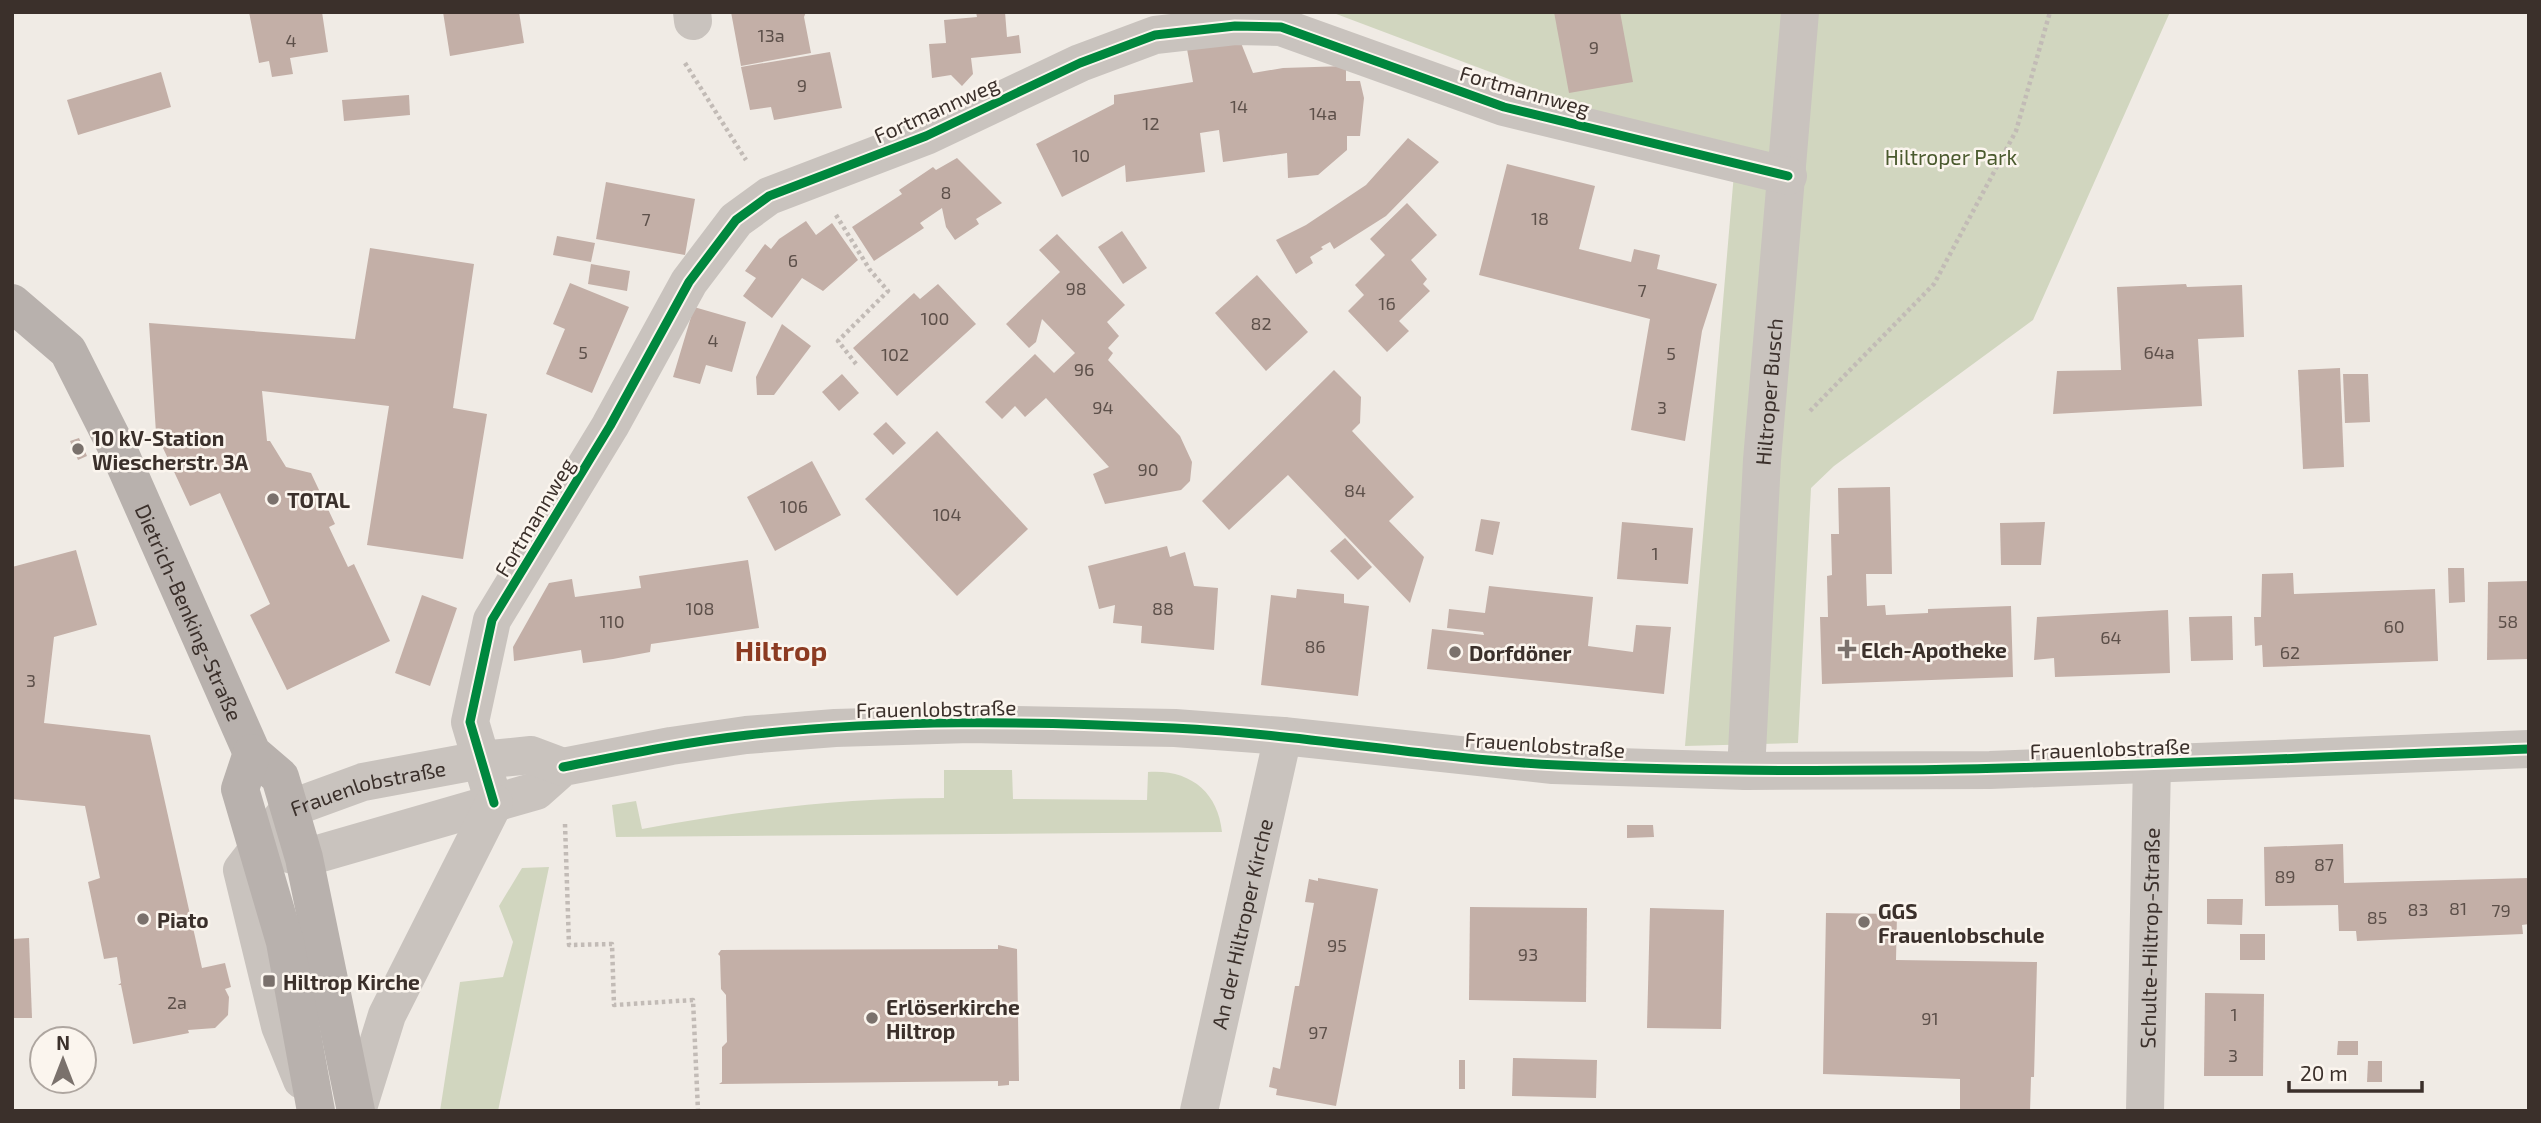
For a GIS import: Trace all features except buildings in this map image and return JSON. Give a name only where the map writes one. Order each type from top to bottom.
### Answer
[{"type":"main road","name":"Dietrich-Benking-Straße","points":[[12,303],[68,351],[121,456],[252,753],[280,777],[304,858],[322,934],[357,1111]]},
{"type":"main road","points":[[252,753],[240,789],[259,846],[285,942],[315,1111]]},
{"type":"street","name":"Hiltroper Busch","points":[[1746,771],[1762,460],[1800,12]]},
{"type":"street","name":"Fortmannweg","points":[[494,803],[470,722],[492,620],[610,426],[689,282],[736,220],[769,196],[926,136],[1080,63],[1155,35],[1235,26],[1281,27],[1504,107],[1788,176]]},
{"type":"street","name":"Frauenlobstraße","points":[[304,858],[259,846],[289,809],[363,782],[481,760],[531,755],[563,767],[733,737],[835,727],[971,724],[1103,726],[1283,736],[1553,765],[1746,771],[1990,770],[2529,749]]},
{"type":"street","name":"An der Hiltroper Kirche","points":[[1199,1111],[1283,736]]},
{"type":"street","name":"Schulte-Hiltrop-Straße","points":[[2145,1111],[2152,763]]},
{"type":"street","points":[[304,858],[536,791],[563,767]]},
{"type":"street","points":[[357,1111],[387,1015],[494,803]]},
{"type":"path","points":[[1762,460],[1934,284],[2016,131],[2050,12]]},
{"type":"path","points":[[693,17],[667,33],[769,196]]},
{"type":"path","points":[[814,179],[870,270],[888,291],[838,341],[856,364]]},
{"type":"path","points":[[566,851],[569,945],[612,944],[614,1005],[694,1000],[698,1111]]},
{"type":"green space","name":"Hiltroper Park","points":[[1331,12],[2170,12],[2033,320],[1834,466],[1811,488],[1798,743],[1685,746],[1736,150],[1610,117]]},
{"type":"green space","points":[[944,770],[1012,770],[1013,799],[1147,800],[1148,772],[1177,774],[1189,779],[1208,795],[1215,805],[1222,832],[616,837],[612,805],[636,801],[642,829],[792,806],[944,798]]},
{"type":"green space","points":[[549,867],[498,1111],[440,1111],[460,982],[503,977],[513,942],[499,906],[522,868]]},
{"type":"cycle path","points":[[494,803],[470,722],[492,620],[610,426],[689,282],[736,220],[769,196],[926,136],[1080,63],[1155,35],[1235,26],[1281,27],[1504,107],[1788,176]]},
{"type":"cycle path","points":[[563,767],[748,735],[854,726],[961,723],[1068,724],[1222,731],[1510,762],[1679,769],[1922,770],[2529,749]]},
{"type":"place","name":"10 kV-Station Wiescherstr. 3A","points":[[78,449]]},
{"type":"place","name":"TOTAL","points":[[273,499]]},
{"type":"place","name":"Elch-Apotheke","points":[[1847,649]]},
{"type":"place","name":"Dorfdöner","points":[[1455,652]]},
{"type":"place","name":"Piato","points":[[143,919]]},
{"type":"place","name":"GGS Frauenlobschule","points":[[1864,922]]},
{"type":"place","name":"Hiltrop Kirche","points":[[269,981]]},
{"type":"place","name":"Erlöserkirche Hiltrop","points":[[872,1018]]},
{"type":"district","name":"Hiltrop","points":[[781,650]]}]
